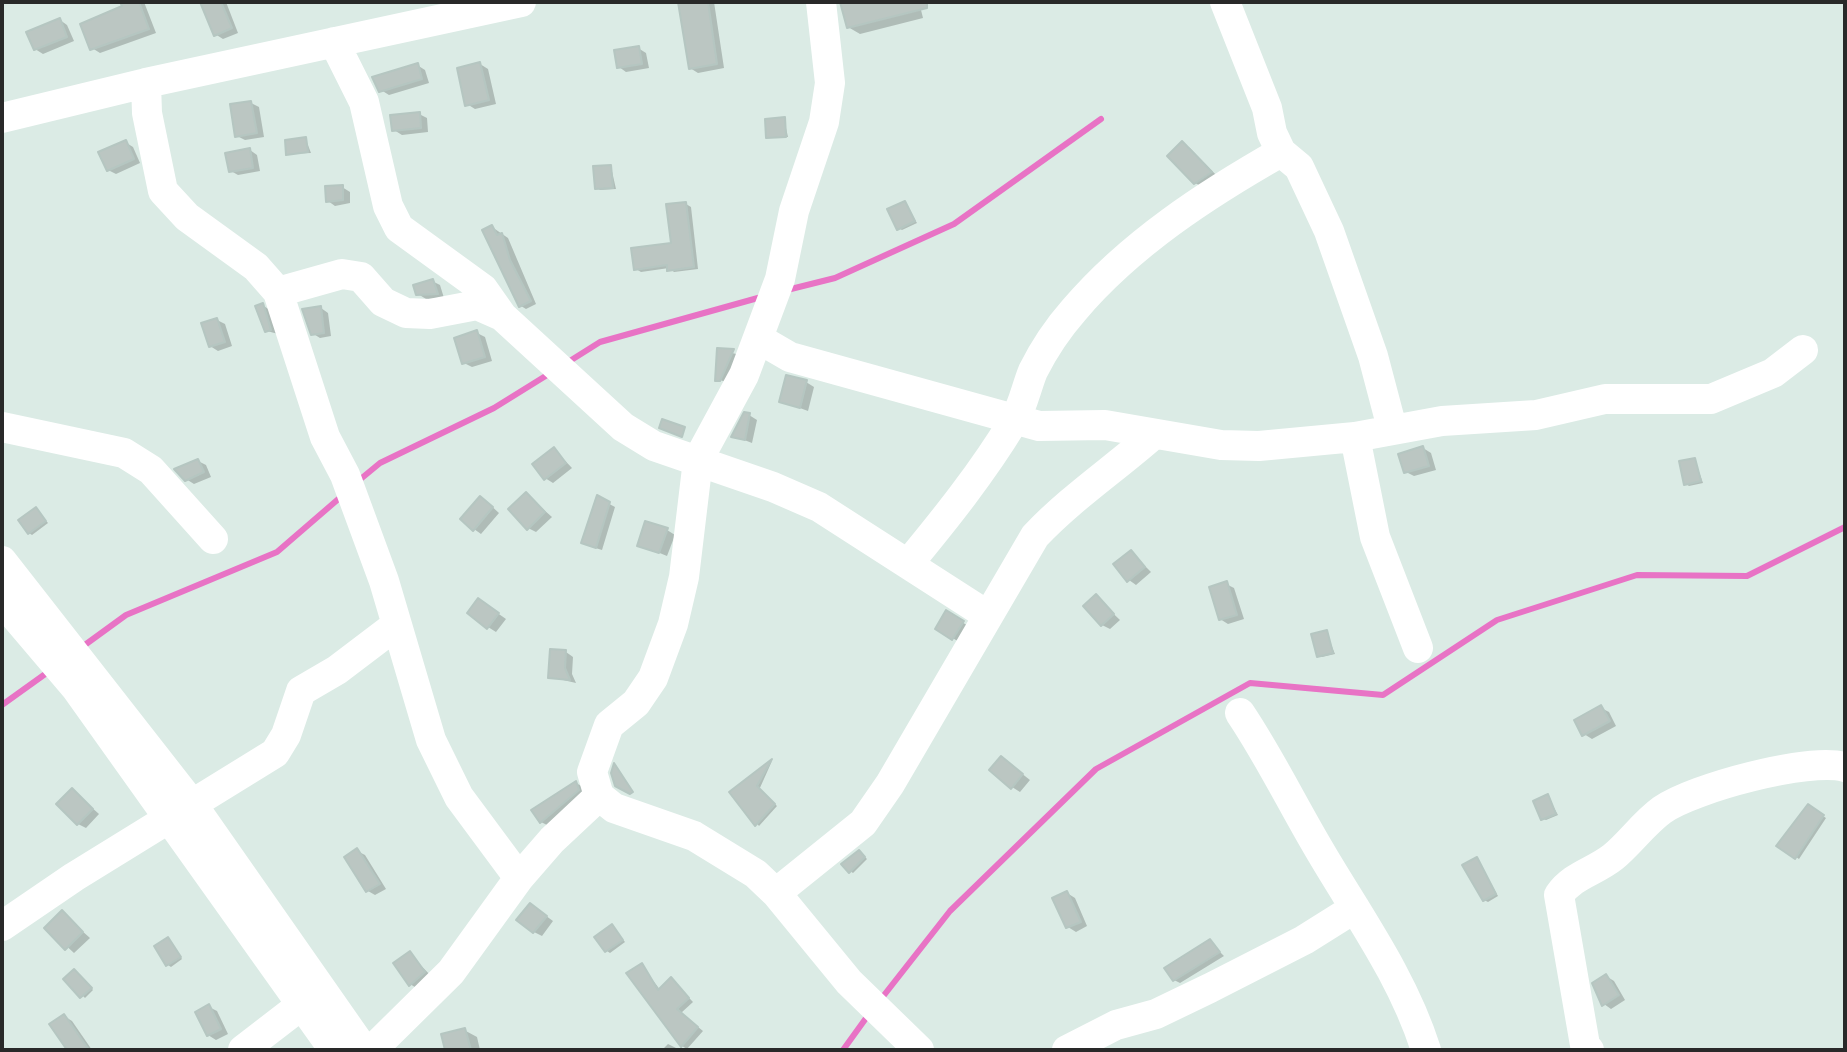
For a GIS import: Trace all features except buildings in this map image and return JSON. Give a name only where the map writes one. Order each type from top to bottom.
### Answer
[{"type":"street","points":[[2,118],[146,83],[521,2]]},
{"type":"street","points":[[821,2],[830,83],[824,122],[806,171],[780,279],[759,339],[698,460],[684,577],[673,624],[653,678],[636,703],[609,725],[592,772],[599,796],[614,808],[694,836],[756,874],[776,893],[849,982],[919,1050]]},
{"type":"street","points":[[1225,2],[1281,152],[1299,167],[1329,231],[1373,356],[1392,428]]},
{"type":"street","points":[[334,42],[364,102],[388,206],[399,228],[483,289],[502,316],[623,427],[654,446],[819,507],[987,615]]},
{"type":"street","points":[[146,83],[147,113],[163,191],[187,217],[256,267],[278,292],[325,437],[345,475],[379,568],[431,740],[459,797],[519,878]]},
{"type":"street","points":[[908,564],[978,479],[1015,419],[1042,357],[1073,311],[1114,270],[1166,226],[1236,178],[1281,152]]},
{"type":"street","points":[[278,292],[342,274],[361,277],[383,302],[406,313],[430,314],[477,305],[502,316]]},
{"type":"street","points":[[759,339],[790,357],[1039,426],[1105,425],[1221,445],[1259,446],[1355,437],[1392,428],[1536,415],[1605,399],[1711,399],[1773,373],[1803,350]]},
{"type":"street","points":[[2,427],[57,436],[124,453],[151,470],[213,539]]},
{"type":"street","points":[[776,893],[863,823],[890,784],[1035,536],[1063,506],[1086,487],[1105,478],[1153,435]]},
{"type":"street","points":[[1355,437],[1375,537],[1418,648]]},
{"type":"street","points":[[2,561],[312,998],[364,1050]]},
{"type":"street","points":[[2,601],[180,811]]},
{"type":"street","points":[[2,926],[275,753],[301,691],[337,670],[395,626]]},
{"type":"street","points":[[1240,713],[1396,976],[1426,1050]]},
{"type":"street","points":[[1589,1050],[1559,895],[1569,881],[1611,859],[1662,810],[1684,799],[1734,781],[1765,774],[1845,767]]},
{"type":"street","points":[[372,1050],[451,972],[519,878],[552,840],[599,796]]},
{"type":"street","points":[[1067,1050],[1116,1025],[1156,1014],[1210,988],[1304,940],[1355,908]]},
{"type":"street","points":[[243,1050],[312,998]]},
{"type":"street","points":[[312,998],[334,1050]]},
{"type":"waterway","points":[[787,290],[835,278],[954,224],[1101,119]]},
{"type":"waterway","points":[[565,364],[600,342],[765,296]]},
{"type":"waterway","points":[[357,482],[380,463],[494,408],[552,372]]},
{"type":"waterway","points":[[82,647],[126,615],[277,552],[343,495]]},
{"type":"waterway","points":[[881,999],[950,911],[1096,769],[1250,683],[1383,695],[1497,620],[1637,575],[1747,576],[1845,527]]},
{"type":"waterway","points":[[2,705],[48,672]]},
{"type":"waterway","points":[[843,1050],[869,1014]]}]
